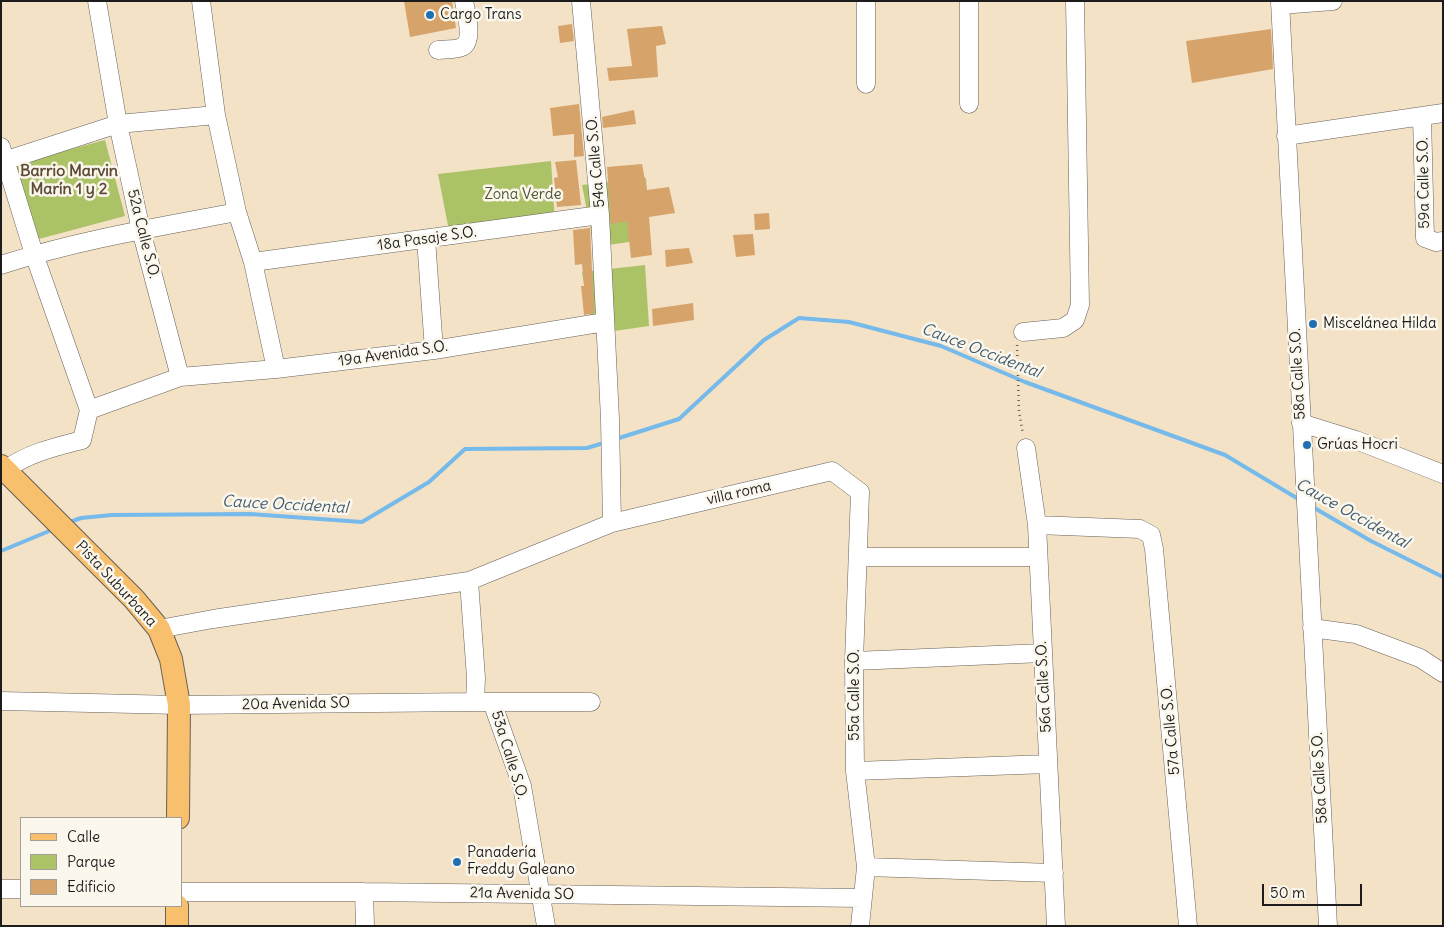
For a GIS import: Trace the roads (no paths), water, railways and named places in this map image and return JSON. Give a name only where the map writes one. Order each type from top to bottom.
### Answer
[{"type":"main road","name":"Pista Suburbana","points":[[3,468],[134,599],[159,629],[171,659],[179,705],[178,817]]},
{"type":"main road","points":[[177,907],[177,926]]},
{"type":"street","name":"52a Calle S.O.","points":[[97,1],[118,124],[141,230],[180,376]]},
{"type":"street","points":[[201,1],[216,115],[237,212],[253,262],[276,369]]},
{"type":"street","points":[[438,50],[462,47],[467,41],[468,33],[464,1]]},
{"type":"street","name":"54a Calle S.O.","points":[[581,1],[600,215],[605,322]]},
{"type":"street","points":[[866,1],[866,84]]},
{"type":"street","points":[[970,1],[970,104]]},
{"type":"street","points":[[1020,338],[1063,328],[1075,320],[1080,305],[1075,1]]},
{"type":"street","points":[[1280,3],[1333,1]]},
{"type":"street","name":"58a Calle S.O.","points":[[1280,3],[1328,926]]},
{"type":"street","points":[[1286,136],[1443,113]]},
{"type":"street","points":[[3,468],[18,460],[48,449],[82,440],[89,410],[2,157],[118,124],[216,115]]},
{"type":"street","name":"59a Calle S.O.","points":[[1422,116],[1425,238],[1439,241]]},
{"type":"street","points":[[1,265],[34,254],[141,230],[237,212]]},
{"type":"street","name":"18a Pasaje S.O.","points":[[253,262],[600,215]]},
{"type":"street","points":[[426,239],[434,350]]},
{"type":"street","points":[[605,322],[610,419],[612,523]]},
{"type":"street","name":"19a Avenida S.O.","points":[[89,410],[180,376],[276,369],[434,350],[605,322]]},
{"type":"street","points":[[1301,423],[1356,440],[1443,474]]},
{"type":"street","name":"56a Calle S.O.","points":[[1026,448],[1037,525],[1056,926]]},
{"type":"street","name":"villa roma","points":[[159,629],[213,619],[469,581],[612,523],[832,471],[860,492]]},
{"type":"street","name":"55a Calle S.O.","points":[[860,492],[854,661],[855,772],[866,867],[860,926]]},
{"type":"street","name":"57a Calle S.O.","points":[[1037,525],[1140,529],[1150,535],[1154,549],[1188,926]]},
{"type":"street","points":[[858,558],[1038,557]]},
{"type":"street","points":[[469,581],[476,678],[484,702]]},
{"type":"street","points":[[1312,628],[1356,634],[1420,658],[1443,673]]},
{"type":"street","points":[[854,661],[1042,653]]},
{"type":"street","name":"20a Avenida SO","points":[[1,701],[179,705],[591,702]]},
{"type":"street","name":"53a Calle S.O.","points":[[484,702],[522,786],[546,926]]},
{"type":"street","points":[[855,772],[1048,764]]},
{"type":"street","points":[[866,867],[1054,873]]},
{"type":"street","points":[[1,888],[20,889]]},
{"type":"street","name":"21a Avenida SO","points":[[182,892],[364,892],[863,898]]},
{"type":"street","points":[[364,892],[365,926]]},
{"type":"waterway","name":"Cauce Occidental","points":[[616,439],[679,419],[764,340],[799,318],[849,322],[941,346],[1025,382],[1225,455],[1300,500]]},
{"type":"waterway","name":"Cauce Occidental","points":[[70,522],[81,518],[112,515],[250,514],[362,522],[429,482],[465,449],[587,448],[607,442]]},
{"type":"waterway","name":"Cauce Occidental","points":[[1311,506],[1371,541],[1443,577]]},
{"type":"waterway","name":"Cauce Occidental","points":[[1,551],[54,529]]},
{"type":"place","name":"Cargo Trans","points":[[430,15]]},
{"type":"place","name":"Miscelánea Hilda","points":[[1313,324]]},
{"type":"place","name":"Grúas Hocri","points":[[1307,445]]},
{"type":"place","name":"Panadería Freddy Galeano","points":[[457,862]]},
{"type":"district","name":"Barrio Marvin Marín 1 y 2","points":[[69,180]]},
{"type":"park label","name":"Zona Verde","points":[[523,195]]}]
